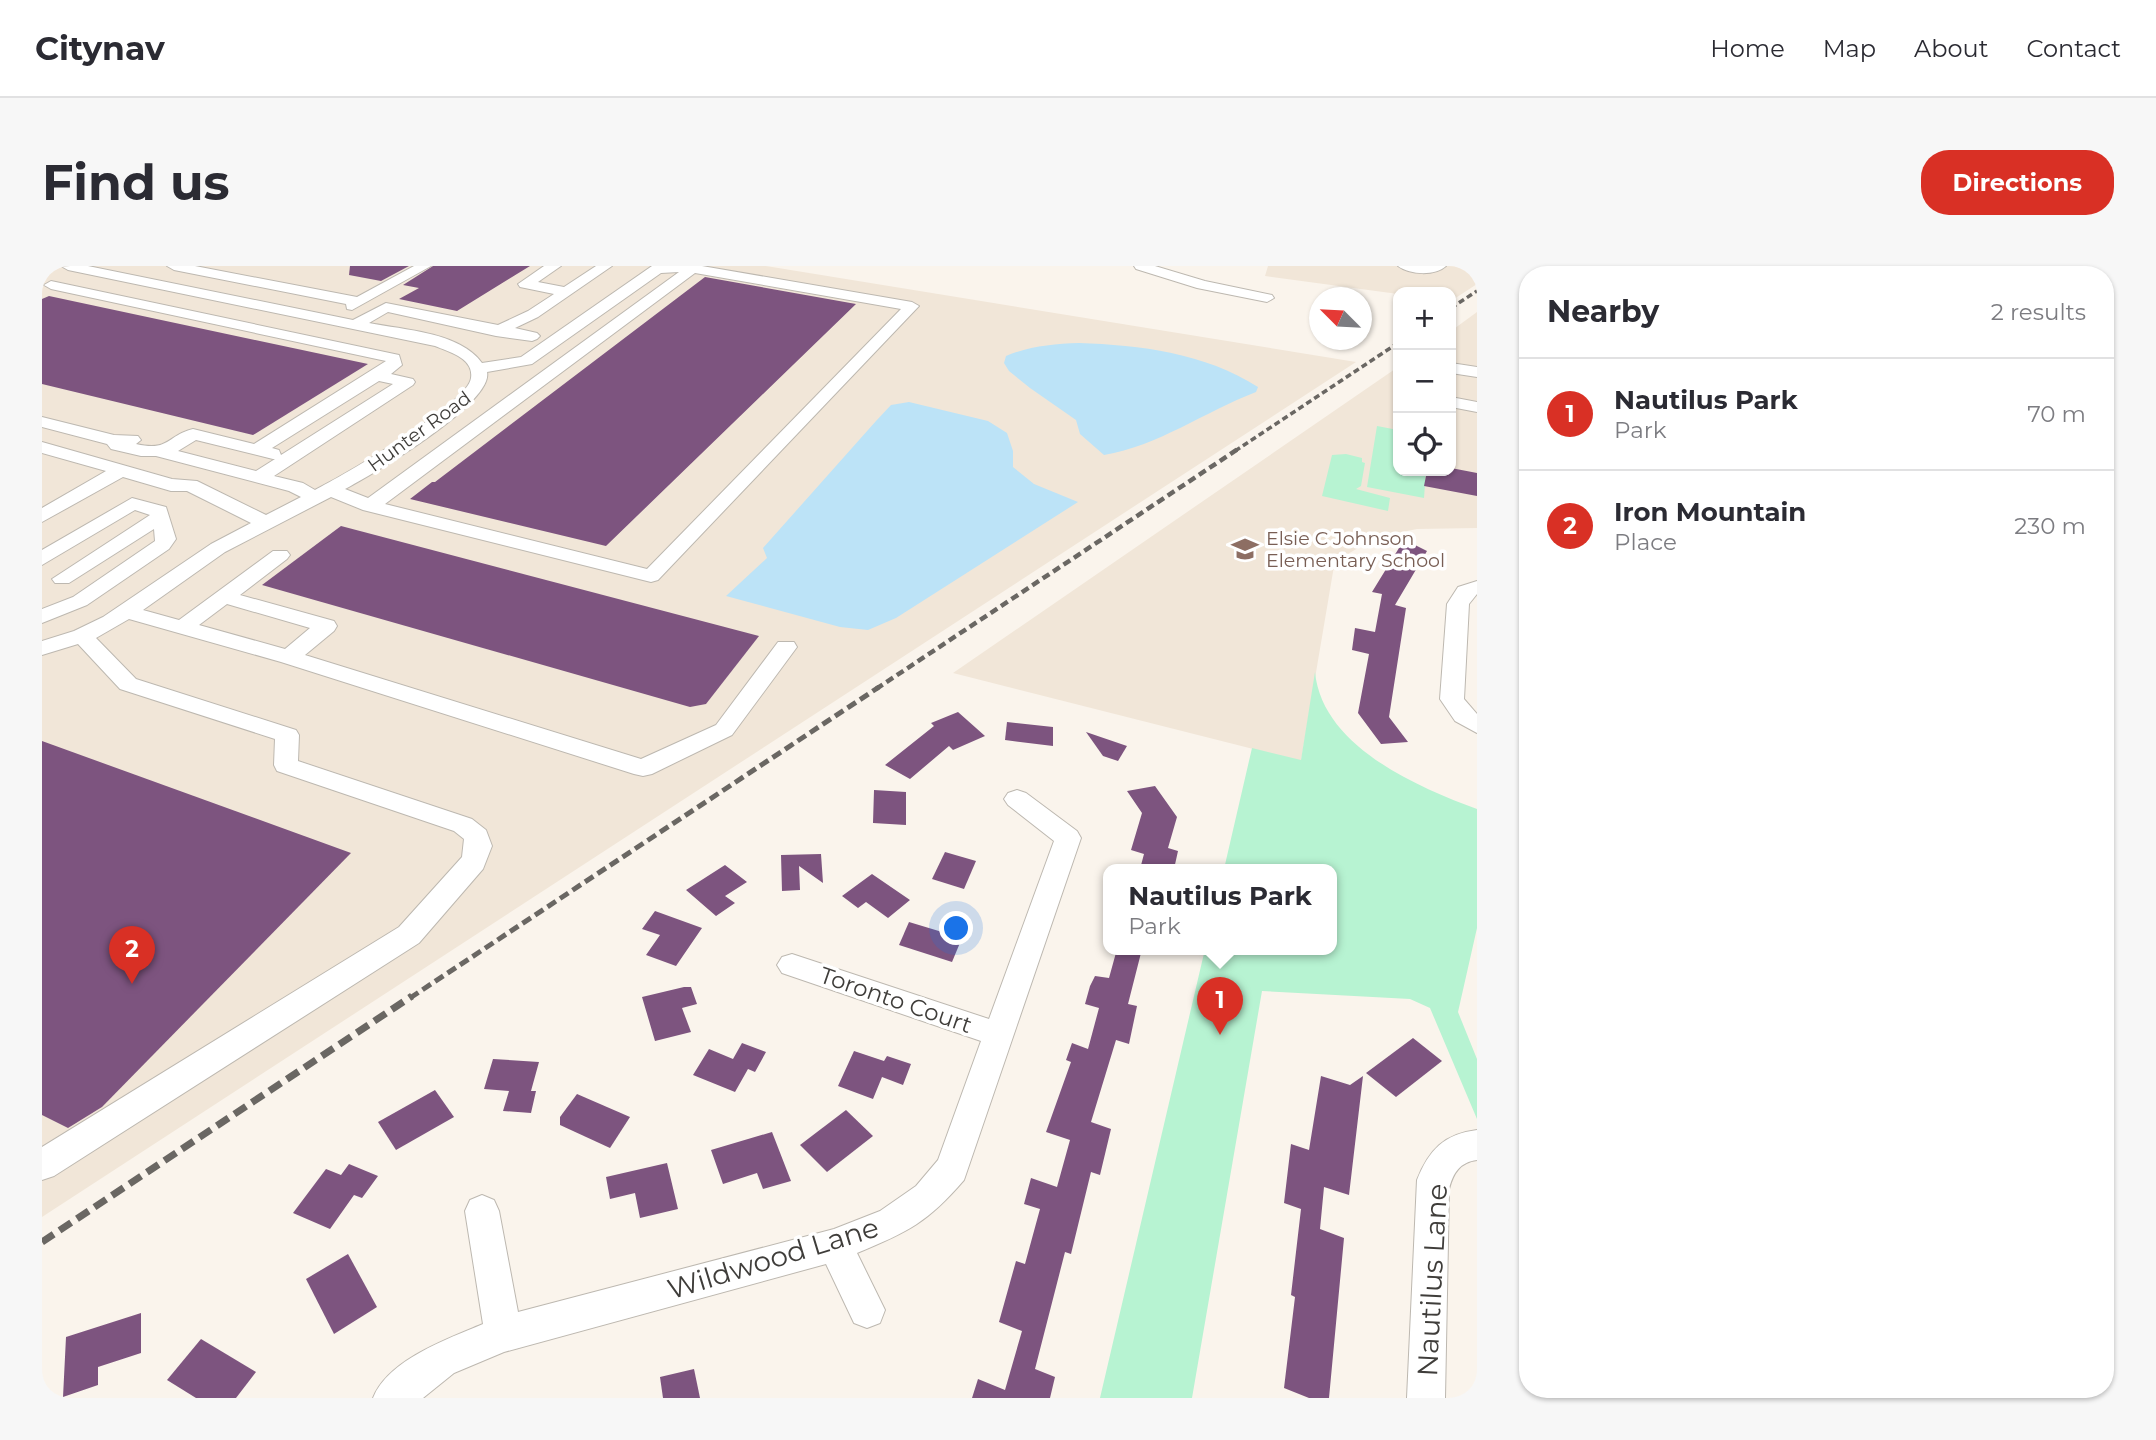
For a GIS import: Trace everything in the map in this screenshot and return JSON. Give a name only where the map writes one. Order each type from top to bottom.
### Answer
[{"type":"street","points":[[125,272],[159,266]]},
{"type":"street","points":[[174,266],[359,302]]},
{"type":"street","points":[[248,266],[379,291]]},
{"type":"street","points":[[328,319],[424,266]]},
{"type":"street","points":[[1140,266],[1202,285],[1266,298]]},
{"type":"street","points":[[1405,266],[1432,269],[1439,266]]},
{"type":"street","points":[[44,282],[74,267]]},
{"type":"street","name":"Hunter Road","points":[[42,648],[82,636],[127,612],[175,576],[247,532],[383,460],[459,407],[477,387],[480,377],[478,368],[468,355],[454,347],[356,324],[165,286],[125,272],[104,274],[74,267]]},
{"type":"street","points":[[566,292],[525,284],[550,269],[596,270]]},
{"type":"street","points":[[42,422],[114,440],[117,444],[141,451],[160,452],[651,576],[912,306],[692,269],[657,269],[526,361]]},
{"type":"street","points":[[370,506],[692,269]]},
{"type":"street","points":[[454,347],[533,314],[596,270]]},
{"type":"street","points":[[44,282],[393,358],[394,365],[257,450]]},
{"type":"street","points":[[130,302],[165,286]]},
{"type":"street","points":[[356,324],[386,307],[532,336]]},
{"type":"street","points":[[478,368],[526,361],[558,367]]},
{"type":"street","points":[[1456,369],[1477,372]]},
{"type":"street","points":[[259,477],[407,382],[377,376]]},
{"type":"street","points":[[1456,403],[1477,407]]},
{"type":"street","points":[[160,452],[193,435],[289,458]]},
{"type":"street","points":[[42,447],[171,485],[190,485],[265,522]]},
{"type":"street","points":[[42,516],[123,469]]},
{"type":"street","points":[[171,485],[171,493],[247,532]]},
{"type":"street","points":[[42,559],[132,504],[159,511],[166,538],[162,545],[97,589],[46,612]]},
{"type":"street","points":[[62,579],[160,517]]},
{"type":"street","points":[[184,626],[280,555]]},
{"type":"street","points":[[42,572],[97,589]]},
{"type":"street","points":[[1477,587],[1465,591],[1458,604],[1451,689],[1456,708],[1477,725]]},
{"type":"street","points":[[224,597],[326,626],[289,657]]},
{"type":"street","points":[[127,612],[289,657],[643,768],[724,730],[786,647]]},
{"type":"street","points":[[42,1165],[409,935],[473,862],[480,850],[480,841],[474,830],[463,825],[286,765],[287,735],[128,684],[82,636]]},
{"type":"street","name":"Wildwood Lane","points":[[391,1398],[441,1360],[503,1334],[835,1245],[892,1222],[914,1209],[941,1184],[952,1169],[1068,838],[1017,799]]},
{"type":"street","name":"Toronto Court","points":[[792,965],[999,1035]]},
{"type":"street","name":"Nautilus Lane","points":[[1426,1398],[1434,1180],[1445,1158],[1456,1150],[1477,1145]]},
{"type":"street","points":[[482,1211],[503,1334]]},
{"type":"street","points":[[835,1245],[867,1310]]},
{"type":"shaded area","points":[[42,266],[766,266],[1356,362],[42,1217]]},
{"type":"shaded area","points":[[1268,266],[1477,266],[1477,284],[1456,298],[1456,287],[1393,287],[1393,293],[1372,290],[1372,287],[1346,287],[1265,276]]},
{"type":"shaded area","name":"Elsie C Johnson Elementary School","points":[[1477,312],[1477,528],[1417,529],[1387,535],[1346,555],[1334,566],[1301,761],[953,673],[1393,370],[1393,476],[1456,476],[1456,327]]},
{"type":"green space","points":[[1377,426],[1393,429],[1393,476],[1426,476],[1424,498],[1367,487]]},
{"type":"green space","points":[[1346,454],[1362,458],[1365,463],[1361,486],[1356,489],[1390,498],[1388,511],[1322,496],[1332,455]]},
{"type":"green space","points":[[1315,672],[1322,698],[1335,722],[1354,742],[1401,775],[1427,789],[1477,809],[1477,928],[1458,1012],[1477,1059],[1477,1119],[1430,1008],[1410,999],[1262,991],[1192,1398],[1100,1398],[1204,955],[1337,955],[1337,864],[1225,864],[1252,748],[1301,760]]},
{"type":"water","points":[[1079,343],[1172,353],[1216,366],[1258,387],[1256,392],[1162,436],[1124,451],[1104,455],[1080,434],[1076,420],[1030,388],[1009,371],[1004,363],[1006,356],[1024,350]]},
{"type":"water","points":[[909,402],[988,421],[1007,433],[1013,451],[1013,467],[1034,484],[1078,502],[896,618],[868,630],[840,627],[726,596],[767,558],[763,548],[891,405]]},
{"type":"building","points":[[350,266],[409,266],[381,281],[349,275]]},
{"type":"building","points":[[433,266],[530,266],[457,311],[399,299],[419,288],[403,285]]},
{"type":"building","points":[[705,277],[856,304],[606,546],[410,499],[435,482]]},
{"type":"building","points":[[49,296],[368,364],[253,435],[42,384],[42,299]]},
{"type":"building","points":[[1456,469],[1477,473],[1477,496],[1424,486],[1426,476],[1456,476]]},
{"type":"building","points":[[341,526],[759,636],[706,704],[690,707],[262,585]]},
{"type":"building","points":[[1411,543],[1427,551],[1395,605],[1406,608],[1389,717],[1408,742],[1381,744],[1358,713],[1369,654],[1352,650],[1355,628],[1375,632],[1382,594],[1372,592],[1399,548]]},
{"type":"building","points":[[958,712],[985,736],[953,750],[949,746],[910,779],[885,765],[934,726],[931,723]]},
{"type":"building","points":[[1007,722],[1053,727],[1053,746],[1005,740]]},
{"type":"building","points":[[1086,732],[1127,746],[1118,761],[1103,756]]},
{"type":"building","points":[[42,741],[351,853],[102,1107],[68,1128],[42,1115]]},
{"type":"building","points":[[1155,786],[1177,817],[1168,848],[1178,851],[1175,864],[1141,864],[1144,854],[1131,850],[1142,813],[1127,791]]},
{"type":"building","points":[[874,790],[906,792],[906,825],[873,823]]},
{"type":"building","points":[[945,852],[976,861],[964,889],[932,879]]},
{"type":"building","points":[[821,854],[823,883],[799,866],[800,890],[782,891],[781,855]]},
{"type":"building","points":[[725,865],[747,882],[725,896],[735,903],[716,916],[686,890]]},
{"type":"building","points":[[872,874],[910,900],[888,918],[866,902],[858,908],[842,896]]},
{"type":"building","points":[[655,911],[702,928],[676,966],[646,955],[660,935],[642,929]]},
{"type":"building","points":[[909,922],[962,938],[952,962],[899,945]]},
{"type":"building","points":[[1115,955],[1140,955],[1128,1004],[1137,1006],[1129,1044],[1116,1040],[1091,1122],[1111,1129],[1100,1175],[1091,1172],[1071,1254],[1065,1252],[1035,1369],[1055,1377],[1050,1398],[972,1398],[978,1379],[1005,1390],[1022,1331],[999,1322],[1016,1261],[1025,1264],[1040,1209],[1024,1204],[1031,1178],[1057,1187],[1070,1140],[1046,1132],[1071,1062],[1066,1060],[1072,1043],[1088,1049],[1099,1008],[1085,1004],[1090,986],[1095,976],[1109,978]]},
{"type":"building","points":[[691,987],[697,1004],[682,1008],[691,1032],[655,1041],[642,997]]},
{"type":"building","points":[[1413,1038],[1442,1061],[1396,1097],[1366,1073]]},
{"type":"building","points":[[742,1043],[766,1052],[755,1072],[748,1069],[735,1092],[693,1075],[709,1049],[733,1059]]},
{"type":"building","points":[[854,1051],[884,1061],[887,1056],[911,1064],[903,1085],[882,1077],[873,1099],[838,1086]]},
{"type":"building","points":[[493,1059],[539,1062],[531,1091],[536,1091],[531,1113],[503,1111],[509,1091],[484,1089]]},
{"type":"building","points":[[1321,1076],[1350,1085],[1363,1076],[1349,1195],[1324,1187],[1320,1229],[1344,1238],[1329,1398],[1309,1398],[1284,1388],[1295,1297],[1291,1295],[1301,1209],[1284,1203],[1291,1144],[1309,1150]]},
{"type":"building","points":[[435,1090],[454,1117],[396,1150],[378,1122]]},
{"type":"building","points":[[577,1094],[630,1117],[610,1148],[560,1125],[560,1117]]},
{"type":"building","points":[[846,1110],[873,1136],[827,1172],[800,1145]]},
{"type":"building","points":[[772,1132],[791,1181],[763,1189],[757,1173],[723,1184],[711,1150]]},
{"type":"building","points":[[667,1163],[678,1209],[640,1218],[635,1193],[610,1199],[606,1177]]},
{"type":"building","points":[[349,1164],[378,1176],[362,1198],[354,1195],[330,1229],[293,1213],[326,1169],[341,1175]]},
{"type":"building","points":[[348,1254],[377,1307],[334,1334],[306,1279]]},
{"type":"building","points":[[141,1313],[141,1353],[98,1367],[98,1385],[63,1397],[66,1337]]},
{"type":"building","points":[[201,1339],[256,1372],[236,1398],[196,1398],[167,1380]]},
{"type":"building","points":[[694,1369],[700,1398],[663,1398],[660,1377]]},
{"type":"railway","points":[[1456,305],[1477,291]]},
{"type":"railway","points":[[1235,451],[1393,346]]},
{"type":"railway","points":[[876,689],[1238,449]]},
{"type":"railway","points":[[410,998],[879,687]]},
{"type":"railway","points":[[42,1242],[412,996]]},
{"type":"place","name":"Elsie C Johnson Elementary School","points":[[1245,549]]},
{"type":"place","name":"Iron Mountain","points":[[132,984]]},
{"type":"place","name":"Nautilus Park","points":[[1220,1035]]}]
